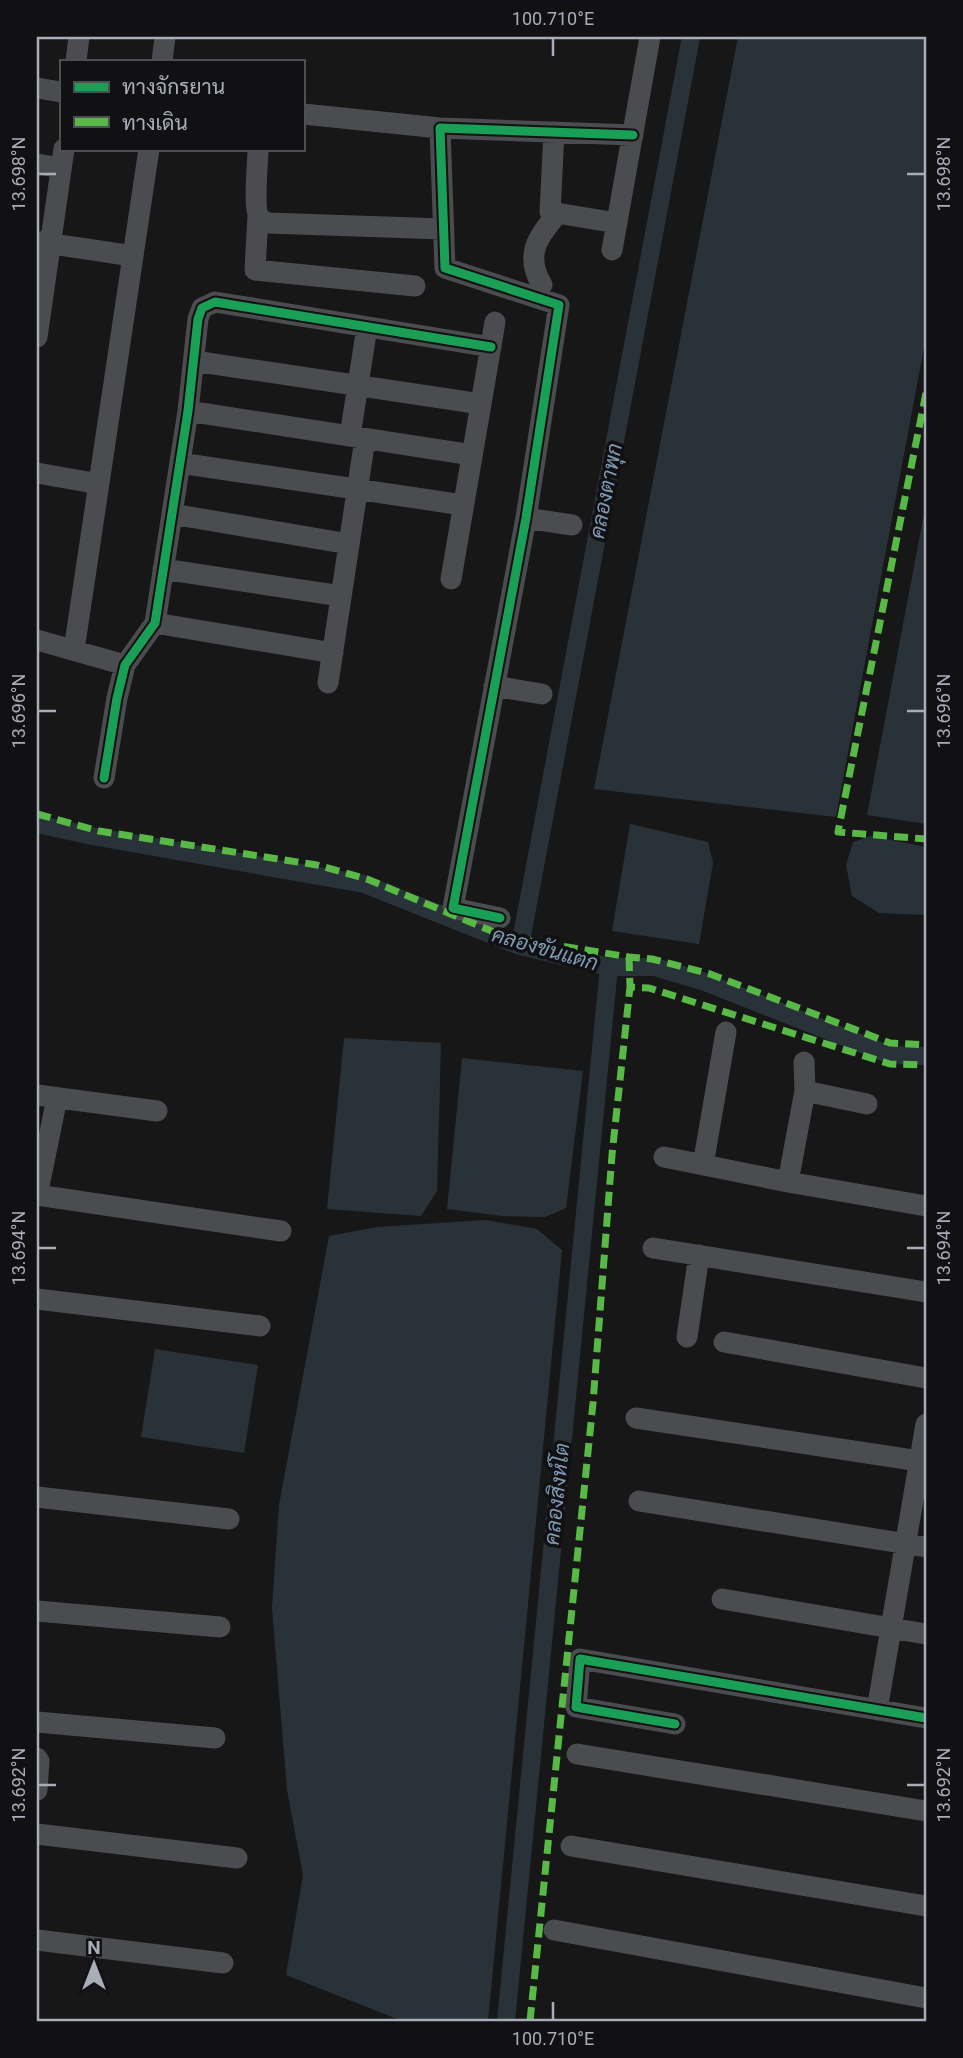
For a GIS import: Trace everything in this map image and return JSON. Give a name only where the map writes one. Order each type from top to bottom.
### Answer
[{"type":"street","points":[[76,60],[79,37]]},
{"type":"street","points":[[162,60],[165,37]]},
{"type":"street","points":[[612,250],[650,37]]},
{"type":"street","points":[[37,88],[60,92]]},
{"type":"street","points":[[304,114],[440,128],[633,135]]},
{"type":"street","points":[[440,128],[445,268],[559,305],[526,518],[453,908],[500,918]]},
{"type":"street","points":[[554,132],[550,212],[617,223]]},
{"type":"street","points":[[74,650],[149,150]]},
{"type":"street","points":[[258,150],[255,270],[415,286]]},
{"type":"street","points":[[37,164],[62,158],[43,242],[38,324]]},
{"type":"street","points":[[542,285],[535,273],[536,242],[558,213]]},
{"type":"street","points":[[258,215],[268,223],[444,229]]},
{"type":"street","points":[[43,242],[133,256]]},
{"type":"street","points":[[104,778],[125,665],[155,623],[188,411],[198,319],[202,308],[215,302],[491,347]]},
{"type":"street","points":[[451,579],[495,323]]},
{"type":"street","points":[[328,684],[357,489],[358,386],[366,327]]},
{"type":"street","points":[[194,361],[481,404]]},
{"type":"street","points":[[188,411],[472,455]]},
{"type":"street","points":[[180,463],[463,505]]},
{"type":"street","points":[[37,473],[99,484]]},
{"type":"street","points":[[172,514],[349,544]]},
{"type":"street","points":[[526,518],[572,525]]},
{"type":"street","points":[[163,569],[341,596]]},
{"type":"street","points":[[155,623],[333,653]]},
{"type":"street","points":[[37,640],[125,665]]},
{"type":"street","points":[[494,686],[542,694]]},
{"type":"street","points":[[704,1165],[726,1032]]},
{"type":"street","points":[[788,1182],[805,1091],[804,1062]]},
{"type":"street","points":[[805,1091],[867,1104]]},
{"type":"street","points":[[157,1111],[47,1097],[37,1196],[281,1231]]},
{"type":"street","points":[[664,1157],[926,1206]]},
{"type":"street","points":[[653,1248],[926,1292]]},
{"type":"street","points":[[687,1337],[699,1255]]},
{"type":"street","points":[[37,1300],[260,1326]]},
{"type":"street","points":[[724,1342],[926,1378]]},
{"type":"street","points":[[636,1418],[923,1461]]},
{"type":"street","points":[[877,1710],[891,1628],[916,1545],[926,1424]]},
{"type":"street","points":[[37,1497],[229,1519]]},
{"type":"street","points":[[639,1501],[916,1545]]},
{"type":"street","points":[[722,1599],[926,1634]]},
{"type":"street","points":[[37,1611],[220,1627]]},
{"type":"street","points":[[675,1724],[576,1707],[580,1659],[926,1718]]},
{"type":"street","points":[[37,1723],[215,1738]]},
{"type":"street","points":[[578,1754],[926,1811]]},
{"type":"street","points":[[37,1758],[37,1790]]},
{"type":"street","points":[[37,1834],[237,1858]]},
{"type":"street","points":[[571,1846],[926,1906]]},
{"type":"street","points":[[554,1930],[926,1998]]},
{"type":"street","points":[[37,1940],[223,1963]]},
{"type":"shaded area","points":[[738,37],[926,37],[926,337],[836,817],[594,789]]},
{"type":"shaded area","points":[[926,503],[926,824],[867,815]]},
{"type":"shaded area","points":[[630,824],[708,842],[713,863],[699,944],[612,931]]},
{"type":"shaded area","points":[[871,836],[926,847],[926,915],[879,913],[852,896],[846,865],[853,842]]},
{"type":"shaded area","points":[[344,1038],[441,1043],[437,1191],[421,1216],[327,1209]]},
{"type":"shaded area","points":[[462,1058],[583,1071],[566,1208],[545,1217],[502,1216],[447,1209]]},
{"type":"shaded area","points":[[486,1220],[537,1229],[562,1250],[488,2021],[402,2021],[286,1975],[303,1875],[287,1790],[272,1608],[279,1505],[329,1236],[377,1227]]},
{"type":"shaded area","points":[[155,1349],[258,1365],[244,1453],[141,1437]]},
{"type":"waterway","name":"คลองตาพุก","points":[[520,946],[691,37]]},
{"type":"waterway","name":"คลองขันแตก","points":[[37,824],[364,884],[520,946],[609,967],[655,967],[702,981],[890,1055],[926,1056]]},
{"type":"waterway","name":"คลองสิงห์โต","points":[[506,2021],[609,967]]},
{"type":"marked path","points":[[926,393],[838,832],[926,839]]},
{"type":"marked path","points":[[37,814],[99,831],[317,865],[367,879],[506,937],[652,959],[710,974],[890,1043],[926,1045]]},
{"type":"marked path","points":[[629,957],[630,987],[649,988],[890,1064],[926,1065]]},
{"type":"marked path","points":[[530,2021],[593,1403],[612,1155],[630,987]]},
{"type":"cycle path","points":[[500,918],[453,908],[526,518],[559,305],[445,268],[440,128],[633,135]]},
{"type":"cycle path","points":[[104,778],[125,665],[155,623],[188,411],[198,319],[202,308],[215,302],[491,347]]},
{"type":"cycle path","points":[[675,1724],[576,1707],[580,1659],[926,1718]]}]
